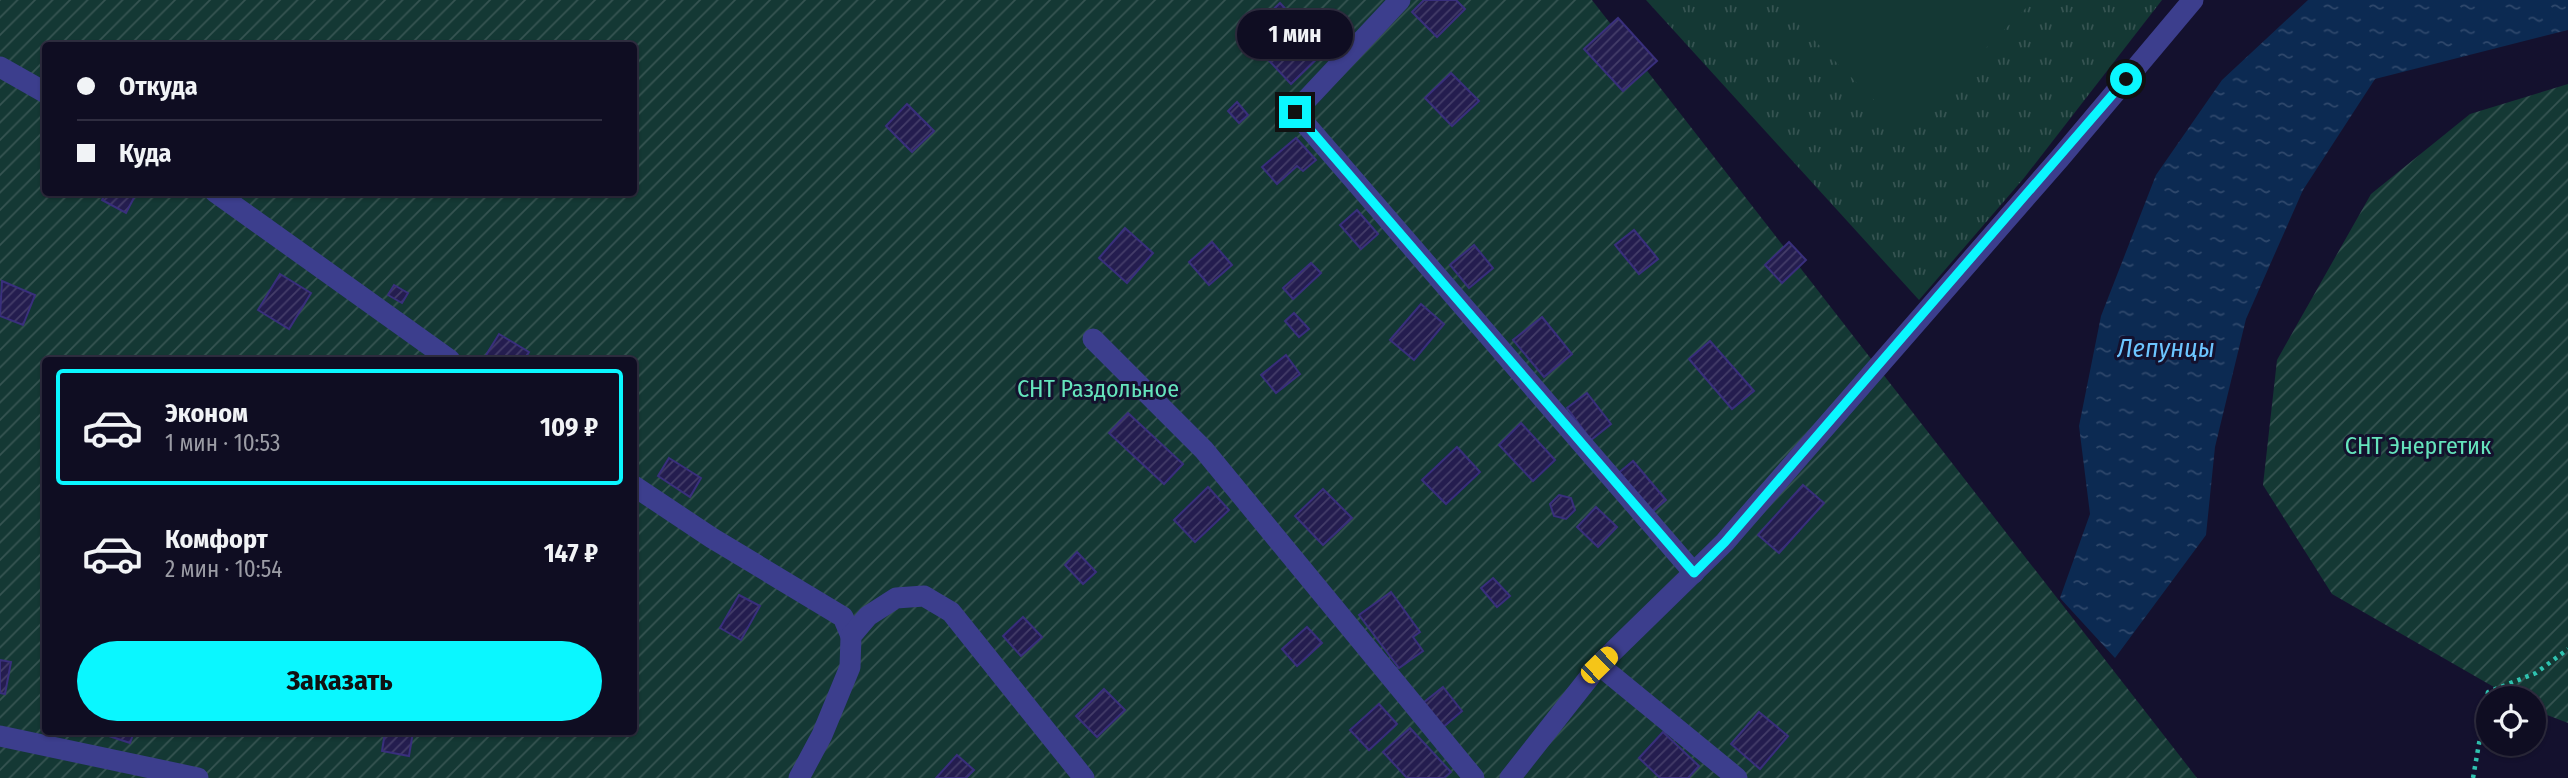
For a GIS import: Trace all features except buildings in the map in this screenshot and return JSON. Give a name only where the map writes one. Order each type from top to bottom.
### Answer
[{"type":"lane","points":[[1400,0],[1295,112],[1694,573]]},
{"type":"lane","points":[[1510,778],[1599,665],[1725,542],[2051,169],[2193,0]]},
{"type":"lane","points":[[0,67],[42,91]]},
{"type":"lane","points":[[221,196],[446,357]]},
{"type":"lane","points":[[1093,339],[1203,450],[1474,778]]},
{"type":"lane","points":[[637,488],[712,538],[844,617],[851,636],[850,667],[822,736],[799,778]]},
{"type":"lane","points":[[851,636],[868,616],[896,598],[924,596],[951,612],[1084,778]]},
{"type":"lane","points":[[1599,665],[1737,778]]},
{"type":"lane","points":[[0,736],[198,778]]},
{"type":"path","points":[[2473,778],[2488,692],[2536,673],[2568,649]]},
{"type":"green space","name":"СНТ Раздольное","points":[[0,0],[1592,0],[2197,778],[0,778]]},
{"type":"green space","points":[[1646,0],[2162,0],[2024,178],[1919,300]]},
{"type":"green space","points":[[1774,0],[2034,0],[1904,130]]},
{"type":"green space","name":"СНТ Энергетик","points":[[2568,84],[2568,723],[2546,715],[2546,686],[2492,686],[2332,594],[2263,485],[2277,360],[2371,194],[2470,114]]},
{"type":"water","name":"Лепунцы","points":[[2308,0],[2568,0],[2568,30],[2375,79],[2303,190],[2246,319],[2215,447],[2206,535],[2115,658],[2060,598],[2090,514],[2079,426],[2101,316],[2156,175],[2222,80]]},
{"type":"route","points":[[1295,112],[1694,573],[1725,542],[2126,79]]}]
